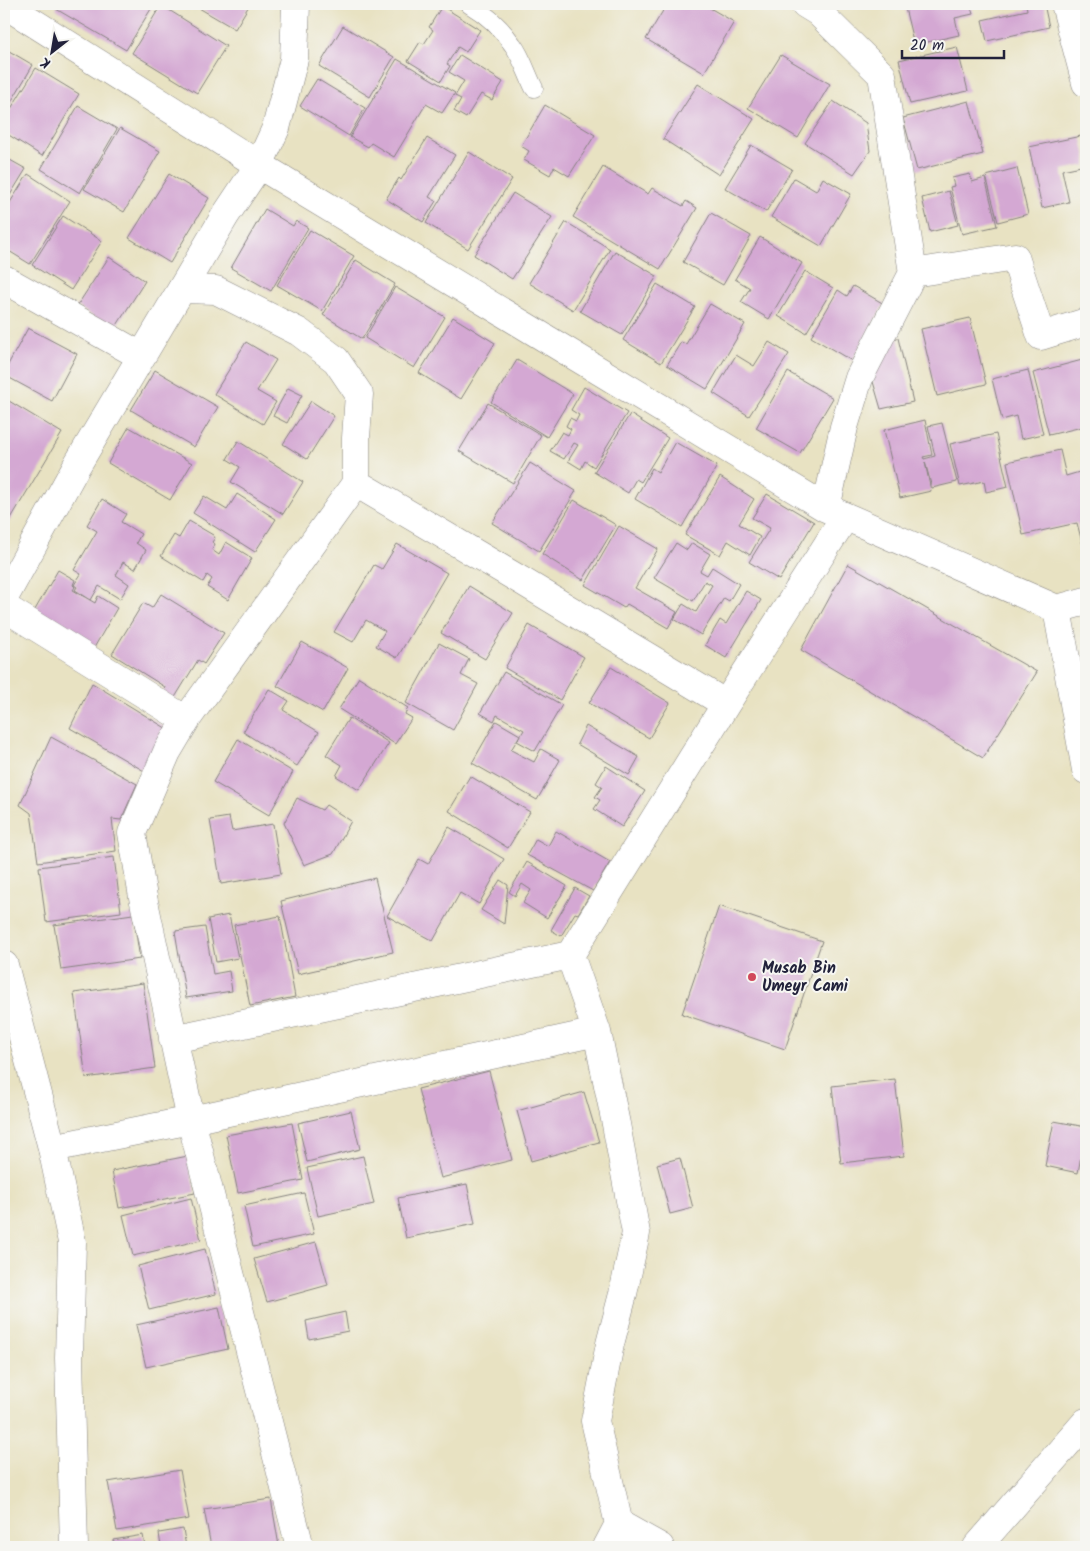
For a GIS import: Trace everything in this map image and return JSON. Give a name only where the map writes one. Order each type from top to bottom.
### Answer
[{"type":"street","points":[[4,4],[259,165],[836,513],[1057,609],[1086,602]]},
{"type":"street","points":[[4,598],[77,465],[141,356],[259,165],[276,128],[294,59],[296,4]]},
{"type":"street","points":[[173,1040],[570,955],[726,704],[836,513],[844,427],[859,378],[913,273],[882,75],[818,12],[805,4]]},
{"type":"street","points":[[1065,4],[1086,82]]},
{"type":"street","points":[[913,273],[1014,257],[1041,336],[1086,322]]},
{"type":"street","points":[[4,280],[141,356]]},
{"type":"street","points":[[182,289],[216,290],[299,332],[336,360],[359,394],[356,438],[356,483],[186,720],[167,752],[132,834],[143,897],[191,1120],[300,1547]]},
{"type":"street","points":[[356,483],[726,704]]},
{"type":"street","points":[[4,608],[186,720]]},
{"type":"street","points":[[1057,609],[1086,770]]},
{"type":"street","points":[[570,955],[597,1032],[636,1233],[610,1344],[595,1421],[613,1535],[660,1547]]},
{"type":"street","points":[[4,965],[52,1148],[72,1242],[69,1358],[74,1547]]},
{"type":"street","points":[[52,1148],[191,1120],[597,1032]]},
{"type":"street","points":[[977,1547],[1086,1422]]},
{"type":"lane","points":[[470,4],[501,30],[514,45],[534,88]]},
{"type":"building","points":[[59,4],[154,4],[126,50],[56,9]]},
{"type":"building","points":[[192,4],[250,4],[235,29]]},
{"type":"building","points":[[667,4],[703,4],[734,22],[704,73],[646,39]]},
{"type":"building","points":[[904,4],[970,4],[973,14],[955,18],[959,35],[914,45]]},
{"type":"building","points":[[1026,4],[1044,4],[1049,27],[987,41],[982,20],[1027,10]]},
{"type":"building","points":[[161,5],[226,46],[197,93],[132,53]]},
{"type":"building","points":[[442,6],[480,30],[466,52],[458,47],[447,64],[450,66],[441,81],[408,61],[420,42],[424,44],[433,30],[429,27]]},
{"type":"building","points":[[343,26],[394,57],[370,97],[319,66]]},
{"type":"building","points":[[957,47],[968,91],[910,104],[899,60]]},
{"type":"building","points":[[4,48],[33,65],[4,114]]},
{"type":"building","points":[[460,55],[503,82],[492,100],[481,94],[466,118],[454,111],[461,99],[455,96],[464,81],[449,72]]},
{"type":"building","points":[[781,55],[830,84],[798,138],[748,108]]},
{"type":"building","points":[[397,59],[455,93],[442,113],[426,104],[394,157],[371,143],[368,147],[350,137]]},
{"type":"building","points":[[36,68],[79,94],[42,156],[4,132],[4,120]]},
{"type":"building","points":[[317,79],[365,108],[349,136],[300,106]]},
{"type":"building","points":[[698,84],[754,119],[719,175],[663,139]]},
{"type":"building","points":[[833,101],[866,123],[870,151],[854,174],[805,143]]},
{"type":"building","points":[[969,101],[983,154],[917,170],[903,118]]},
{"type":"building","points":[[545,105],[595,135],[569,176],[554,167],[550,175],[524,160],[529,151],[521,146]]},
{"type":"building","points":[[78,106],[117,129],[80,193],[41,169]]},
{"type":"building","points":[[120,128],[160,151],[124,212],[84,189]]},
{"type":"building","points":[[1081,136],[1086,165],[1062,170],[1069,202],[1042,208],[1029,147]]},
{"type":"building","points":[[427,138],[455,155],[429,197],[436,201],[423,222],[386,199],[399,178],[401,180]]},
{"type":"building","points":[[751,145],[792,169],[766,212],[725,188]]},
{"type":"building","points":[[469,152],[512,179],[468,249],[426,223]]},
{"type":"building","points":[[10,160],[26,169],[4,205],[4,161],[7,163]]},
{"type":"building","points":[[603,167],[648,194],[652,188],[683,206],[686,201],[697,208],[660,269],[573,217]]},
{"type":"building","points":[[1017,168],[1028,214],[998,222],[986,176]]},
{"type":"building","points":[[28,174],[70,201],[30,264],[4,248],[4,212]]},
{"type":"building","points":[[169,174],[209,198],[170,263],[129,238]]},
{"type":"building","points":[[970,174],[972,182],[985,178],[997,226],[962,234],[950,187],[954,186],[952,178]]},
{"type":"building","points":[[794,178],[816,191],[823,178],[851,194],[821,246],[771,217]]},
{"type":"building","points":[[949,191],[958,225],[930,232],[922,198]]},
{"type":"building","points":[[513,193],[552,217],[512,279],[474,255]]},
{"type":"building","points":[[265,209],[293,226],[296,221],[308,228],[271,291],[231,268]]},
{"type":"building","points":[[711,213],[751,236],[723,285],[683,262]]},
{"type":"building","points":[[63,216],[102,241],[71,290],[32,265]]},
{"type":"building","points":[[566,222],[610,249],[573,310],[529,283]]},
{"type":"building","points":[[310,230],[354,256],[322,311],[277,285]]},
{"type":"building","points":[[760,237],[802,263],[769,319],[741,302],[750,288],[735,279]]},
{"type":"building","points":[[615,251],[657,276],[622,335],[580,311]]},
{"type":"building","points":[[109,257],[145,281],[114,330],[77,306]]},
{"type":"building","points":[[356,260],[395,284],[362,339],[323,315]]},
{"type":"building","points":[[805,271],[833,288],[806,333],[778,316]]},
{"type":"building","points":[[657,284],[695,307],[661,363],[623,340]]},
{"type":"building","points":[[853,286],[884,304],[852,361],[811,337],[838,290],[847,296]]},
{"type":"building","points":[[395,287],[445,317],[414,368],[365,338]]},
{"type":"building","points":[[710,304],[745,324],[707,389],[667,365],[681,342],[686,344]]},
{"type":"building","points":[[453,317],[495,343],[461,399],[419,373]]},
{"type":"building","points":[[970,318],[986,384],[937,396],[921,329]]},
{"type":"building","points":[[28,328],[77,354],[52,401],[4,375]]},
{"type":"building","points":[[898,338],[913,402],[881,409],[869,368],[888,339]]},
{"type":"building","points":[[246,342],[276,360],[257,391],[276,402],[263,424],[214,394]]},
{"type":"building","points":[[769,342],[789,354],[749,416],[713,393],[736,355],[754,366]]},
{"type":"building","points":[[1086,359],[1086,426],[1049,435],[1033,373]]},
{"type":"building","points":[[517,360],[573,394],[547,437],[491,402]]},
{"type":"building","points":[[155,370],[218,407],[194,447],[131,410]]},
{"type":"building","points":[[1028,370],[1043,434],[1021,439],[1016,416],[1002,420],[992,379]]},
{"type":"building","points":[[788,372],[833,398],[800,453],[756,428]]},
{"type":"building","points":[[584,387],[627,413],[594,467],[585,461],[581,469],[568,461],[578,445],[574,443],[564,459],[550,451],[562,432],[568,435],[571,429],[566,426],[570,418],[576,421],[579,415],[571,410]]},
{"type":"building","points":[[288,388],[302,395],[287,423],[273,416]]},
{"type":"building","points":[[4,398],[62,433],[4,530]]},
{"type":"building","points":[[311,401],[334,416],[307,459],[283,444]]},
{"type":"building","points":[[488,403],[541,435],[513,483],[459,451]]},
{"type":"building","points":[[630,414],[668,438],[641,482],[636,479],[628,493],[594,472]]},
{"type":"building","points":[[925,420],[932,455],[923,457],[924,459],[935,456],[928,426],[942,423],[957,482],[932,488],[925,462],[931,491],[900,498],[884,430]]},
{"type":"building","points":[[129,427],[192,463],[170,500],[108,463]]},
{"type":"building","points":[[996,434],[1008,487],[986,492],[984,481],[960,486],[950,444]]},
{"type":"building","points":[[238,441],[303,482],[283,514],[231,482],[240,467],[227,459]]},
{"type":"building","points":[[675,442],[717,466],[682,527],[635,499],[652,468],[658,472]]},
{"type":"building","points":[[1060,450],[1066,476],[1086,470],[1086,545],[1083,546],[1077,523],[1023,535],[1007,462]]},
{"type":"building","points":[[530,463],[576,491],[539,551],[492,523]]},
{"type":"building","points":[[720,477],[754,499],[739,524],[760,537],[750,555],[728,541],[720,555],[685,535]]},
{"type":"building","points":[[237,494],[276,519],[255,552],[193,513],[204,496],[227,510]]},
{"type":"building","points":[[767,494],[814,522],[779,580],[749,562],[770,528],[752,518]]},
{"type":"building","points":[[102,499],[126,514],[121,522],[141,534],[136,543],[146,550],[135,569],[123,562],[116,575],[129,584],[120,599],[99,586],[91,600],[75,590],[77,587],[74,585],[81,574],[74,570],[97,531],[87,525]]},
{"type":"building","points":[[574,500],[616,525],[583,580],[542,554]]},
{"type":"building","points":[[189,521],[213,535],[215,538],[212,542],[215,544],[212,550],[219,555],[226,542],[252,558],[228,600],[207,587],[212,579],[207,575],[203,582],[161,556],[174,535],[179,538]]},
{"type":"building","points":[[619,526],[658,549],[635,588],[677,612],[668,628],[627,604],[624,608],[585,585]]},
{"type":"building","points":[[676,543],[687,550],[692,543],[710,554],[700,571],[707,575],[712,567],[739,584],[729,601],[724,598],[701,635],[674,619],[683,604],[696,612],[712,585],[705,581],[693,601],[654,578]]},
{"type":"building","points":[[397,544],[447,573],[397,658],[376,646],[385,631],[366,620],[353,642],[334,632],[374,565],[382,569]]},
{"type":"building","points":[[848,564],[1037,672],[983,758],[801,650]]},
{"type":"building","points":[[58,570],[75,580],[73,590],[95,603],[98,596],[117,608],[91,653],[32,615]]},
{"type":"building","points":[[469,586],[513,613],[485,659],[441,633]]},
{"type":"building","points":[[746,591],[761,600],[726,658],[705,645],[720,620],[726,624]]},
{"type":"building","points":[[161,594],[224,633],[204,664],[198,660],[174,699],[163,692],[165,687],[112,654],[143,603],[152,608]]},
{"type":"building","points":[[529,625],[584,657],[560,700],[505,668]]},
{"type":"building","points":[[302,642],[348,668],[323,712],[277,686]]},
{"type":"building","points":[[439,643],[469,659],[461,675],[478,684],[453,730],[406,703]]},
{"type":"building","points":[[611,667],[670,703],[649,738],[589,703]]},
{"type":"building","points":[[504,672],[562,705],[535,751],[517,741],[524,730],[497,715],[494,721],[480,713]]},
{"type":"building","points":[[359,677],[408,708],[405,714],[412,718],[395,744],[339,709]]},
{"type":"building","points":[[92,683],[169,730],[146,772],[70,728]]},
{"type":"building","points":[[269,689],[289,701],[283,710],[319,732],[297,766],[243,732]]},
{"type":"building","points":[[349,718],[389,743],[359,790],[336,776],[342,765],[326,755]]},
{"type":"building","points":[[496,721],[520,735],[511,750],[534,762],[541,749],[560,760],[537,800],[472,763]]},
{"type":"building","points":[[586,726],[639,757],[629,775],[577,744]]},
{"type":"building","points":[[51,737],[137,784],[121,820],[112,819],[116,851],[38,862],[31,813],[20,805]]},
{"type":"building","points":[[238,739],[293,772],[269,815],[213,782]]},
{"type":"building","points":[[606,766],[645,791],[622,827],[594,809],[600,800],[595,797],[602,787],[596,783]]},
{"type":"building","points":[[470,776],[530,812],[508,848],[449,811]]},
{"type":"building","points":[[297,798],[322,810],[326,805],[351,821],[333,854],[304,865],[284,823]]},
{"type":"building","points":[[229,817],[232,831],[273,824],[281,874],[221,884],[210,820]]},
{"type":"building","points":[[449,827],[504,859],[479,904],[460,893],[433,941],[387,916],[419,859],[428,864]]},
{"type":"building","points":[[556,831],[610,862],[593,891],[527,855],[536,839],[548,846]]},
{"type":"building","points":[[114,857],[121,912],[46,922],[39,867]]},
{"type":"building","points":[[527,862],[567,886],[547,918],[523,903],[531,890],[522,884],[515,896],[509,892]]},
{"type":"building","points":[[375,878],[393,952],[298,974],[281,901]]},
{"type":"building","points":[[500,880],[508,885],[504,924],[481,910]]},
{"type":"building","points":[[575,888],[589,896],[578,914],[575,913],[561,936],[551,930]]},
{"type":"building","name":"Musab Bin Umeyr Cami","points":[[719,906],[822,941],[785,1049],[682,1014]]},
{"type":"building","points":[[133,914],[140,959],[61,970],[54,925]]},
{"type":"building","points":[[229,915],[238,958],[216,962],[208,919]]},
{"type":"building","points":[[280,916],[295,997],[250,1006],[234,925]]},
{"type":"building","points":[[205,927],[213,974],[229,971],[232,991],[186,998],[175,931]]},
{"type":"building","points":[[143,983],[155,1068],[86,1078],[74,993]]},
{"type":"building","points":[[489,1071],[512,1160],[441,1178],[418,1089]]},
{"type":"building","points":[[895,1079],[904,1156],[841,1163],[832,1086]]},
{"type":"building","points":[[584,1092],[599,1142],[531,1161],[517,1111]]},
{"type":"building","points":[[351,1111],[360,1149],[307,1162],[298,1123]]},
{"type":"building","points":[[1054,1121],[1086,1127],[1078,1173],[1045,1166]]},
{"type":"building","points":[[292,1123],[303,1180],[238,1193],[226,1135]]},
{"type":"building","points":[[188,1156],[195,1193],[119,1208],[112,1171]]},
{"type":"building","points":[[363,1156],[374,1204],[318,1216],[307,1168]]},
{"type":"building","points":[[680,1158],[693,1208],[670,1214],[657,1164]]},
{"type":"building","points":[[467,1184],[475,1224],[406,1238],[398,1198]]},
{"type":"building","points":[[304,1193],[314,1234],[253,1247],[244,1206]]},
{"type":"building","points":[[191,1198],[201,1240],[133,1256],[123,1215]]},
{"type":"building","points":[[316,1242],[328,1285],[267,1302],[254,1259]]},
{"type":"building","points":[[205,1249],[216,1294],[149,1310],[138,1266]]},
{"type":"building","points":[[219,1307],[228,1349],[146,1367],[136,1325]]},
{"type":"building","points":[[345,1312],[348,1331],[309,1339],[306,1321]]},
{"type":"building","points":[[180,1470],[189,1519],[117,1531],[108,1482]]},
{"type":"building","points":[[271,1499],[279,1546],[211,1547],[204,1509]]},
{"type":"building","points":[[183,1529],[186,1547],[161,1547],[159,1533]]},
{"type":"building","points":[[143,1535],[145,1547],[114,1547],[113,1540]]},
{"type":"place","name":"Musab Bin Umeyr Cami","points":[[752,977]]}]
